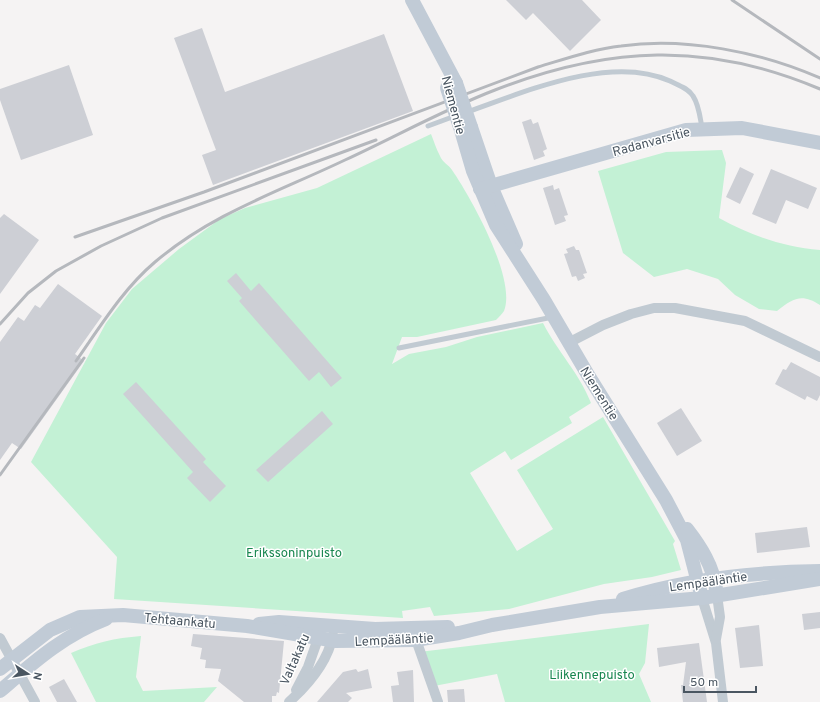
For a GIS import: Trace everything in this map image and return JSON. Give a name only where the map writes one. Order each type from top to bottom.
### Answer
[{"type":"main road","name":"Niementie","points":[[412,0],[444,62],[487,192],[496,225],[570,342],[671,510],[687,540],[702,598]]},
{"type":"main road","name":"Radanvarsitie","points":[[487,192],[531,175],[686,130],[742,128],[820,143]]},
{"type":"main road","name":"Niementie","points":[[671,510],[700,546],[715,580],[717,595]]},
{"type":"main road","name":"Lempääläntie","points":[[600,607],[658,588],[760,574],[820,571]]},
{"type":"main road","name":"Lempääläntie","points":[[325,640],[414,634],[459,633],[492,625],[600,607],[702,598],[820,579]]},
{"type":"main road","name":"Tehtaankatu","points":[[0,691],[46,651],[62,641],[114,616]]},
{"type":"main road","name":"Tehtaankatu","points":[[0,669],[41,636],[61,624],[80,617],[114,616],[247,626],[325,640]]},
{"type":"main road","name":"Tehtaankatu","points":[[247,626],[279,622],[328,625]]},
{"type":"main road","name":"Lempääläntie","points":[[328,625],[414,634]]},
{"type":"street","points":[[570,342],[603,325],[631,314],[654,308],[675,308],[745,321],[820,357]]},
{"type":"street","points":[[716,643],[720,617],[717,595]]},
{"type":"street","points":[[702,598],[716,643],[723,702]]},
{"type":"street","name":"Valtakatu","points":[[288,702],[325,640],[328,625]]},
{"type":"street","points":[[414,634],[438,702]]},
{"type":"street","points":[[0,638],[35,702]]},
{"type":"lane","points":[[428,126],[527,92],[581,76],[611,72],[638,72],[662,77],[682,86],[692,94],[697,103],[702,129]]},
{"type":"lane","points":[[399,348],[554,317]]},
{"type":"green space","name":"Erikssoninpuisto","points":[[431,134],[437,151],[444,162],[451,168],[470,198],[490,238],[504,279],[506,297],[504,311],[496,320],[417,337],[402,337],[392,364],[409,354],[446,347],[477,337],[543,323],[581,382],[591,403],[569,417],[572,423],[511,460],[505,451],[470,473],[517,551],[553,529],[517,470],[603,417],[675,541],[673,544],[681,570],[652,577],[604,584],[509,609],[434,616],[430,607],[402,611],[403,618],[114,599],[117,557],[31,462],[106,323],[132,289],[179,249],[220,219],[245,208],[317,188]]},
{"type":"green space","points":[[722,150],[726,163],[719,218],[768,240],[806,249],[820,250],[820,305],[814,301],[803,298],[793,300],[777,311],[759,309],[735,295],[718,279],[687,269],[654,277],[623,253],[598,171],[666,152]]},
{"type":"green space","name":"Liikennepuisto","points":[[649,624],[645,663],[639,674],[651,702],[505,702],[497,674],[434,686],[419,652]]},
{"type":"green space","points":[[141,636],[136,677],[143,691],[217,687],[204,702],[96,702],[71,653],[88,646],[122,638]]},
{"type":"building","points":[[506,0],[582,0],[601,20],[570,51],[533,13],[526,20]]},
{"type":"building","points":[[202,28],[225,92],[384,34],[413,111],[213,185],[202,155],[216,150],[174,38]]},
{"type":"building","points":[[69,65],[93,135],[21,160],[0,100],[0,89]]},
{"type":"building","points":[[531,119],[533,124],[538,122],[547,149],[543,151],[545,156],[534,160],[522,122]]},
{"type":"building","points":[[740,167],[754,174],[740,204],[726,197]]},
{"type":"building","points":[[771,169],[817,188],[808,209],[786,200],[776,224],[752,214]]},
{"type":"building","points":[[553,185],[554,190],[559,188],[568,215],[564,216],[566,221],[555,225],[543,188]]},
{"type":"building","points":[[4,214],[39,240],[0,294],[0,218]]},
{"type":"building","points":[[574,246],[576,250],[579,250],[587,273],[583,274],[585,278],[578,281],[576,276],[572,277],[564,254],[568,253],[566,249]]},
{"type":"building","points":[[236,273],[251,291],[259,283],[342,378],[331,387],[319,372],[309,381],[239,301],[242,298],[227,281]]},
{"type":"building","points":[[58,284],[102,316],[75,354],[84,361],[21,449],[12,443],[0,460],[0,342],[18,317],[24,321],[35,305],[40,308]]},
{"type":"building","points":[[791,362],[820,377],[820,395],[817,401],[807,396],[805,400],[775,384],[783,369],[786,370]]},
{"type":"building","points":[[136,382],[206,459],[203,462],[226,486],[210,502],[187,478],[193,472],[123,394]]},
{"type":"building","points":[[681,408],[702,441],[677,456],[657,423]]},
{"type":"building","points":[[322,411],[333,424],[268,482],[256,470]]},
{"type":"building","points":[[807,527],[810,547],[757,553],[755,533]]},
{"type":"building","points":[[820,612],[820,628],[804,630],[802,614]]},
{"type":"building","points":[[759,625],[763,666],[740,668],[735,628]]},
{"type":"building","points":[[193,634],[284,641],[279,693],[277,692],[276,696],[272,696],[272,702],[244,702],[218,681],[221,669],[205,668],[206,660],[200,659],[202,648],[191,646]]},
{"type":"building","points":[[699,643],[707,702],[683,702],[681,685],[683,685],[686,662],[659,667],[657,648]]},
{"type":"building","points":[[356,669],[358,672],[368,669],[372,688],[346,693],[352,698],[348,702],[317,702],[343,672]]},
{"type":"building","points":[[413,670],[414,702],[393,702],[391,686],[399,685],[397,672]]},
{"type":"building","points":[[64,679],[77,702],[57,702],[49,687]]},
{"type":"building","points":[[464,689],[465,702],[448,702],[447,690]]},
{"type":"railway","points":[[732,0],[820,59]]},
{"type":"railway","points":[[75,237],[204,192],[538,67],[600,49],[646,44],[697,45],[748,54],[773,61],[820,78]]},
{"type":"railway","points":[[76,361],[112,309],[143,273],[177,245],[200,230],[247,205],[457,106],[495,90],[537,75],[578,65],[618,58],[658,55],[697,57],[737,63],[778,73],[820,89]]},
{"type":"railway","points":[[0,324],[28,293],[56,271],[101,246],[162,218],[376,140]]},
{"type":"railway","points":[[0,475],[84,358]]}]
